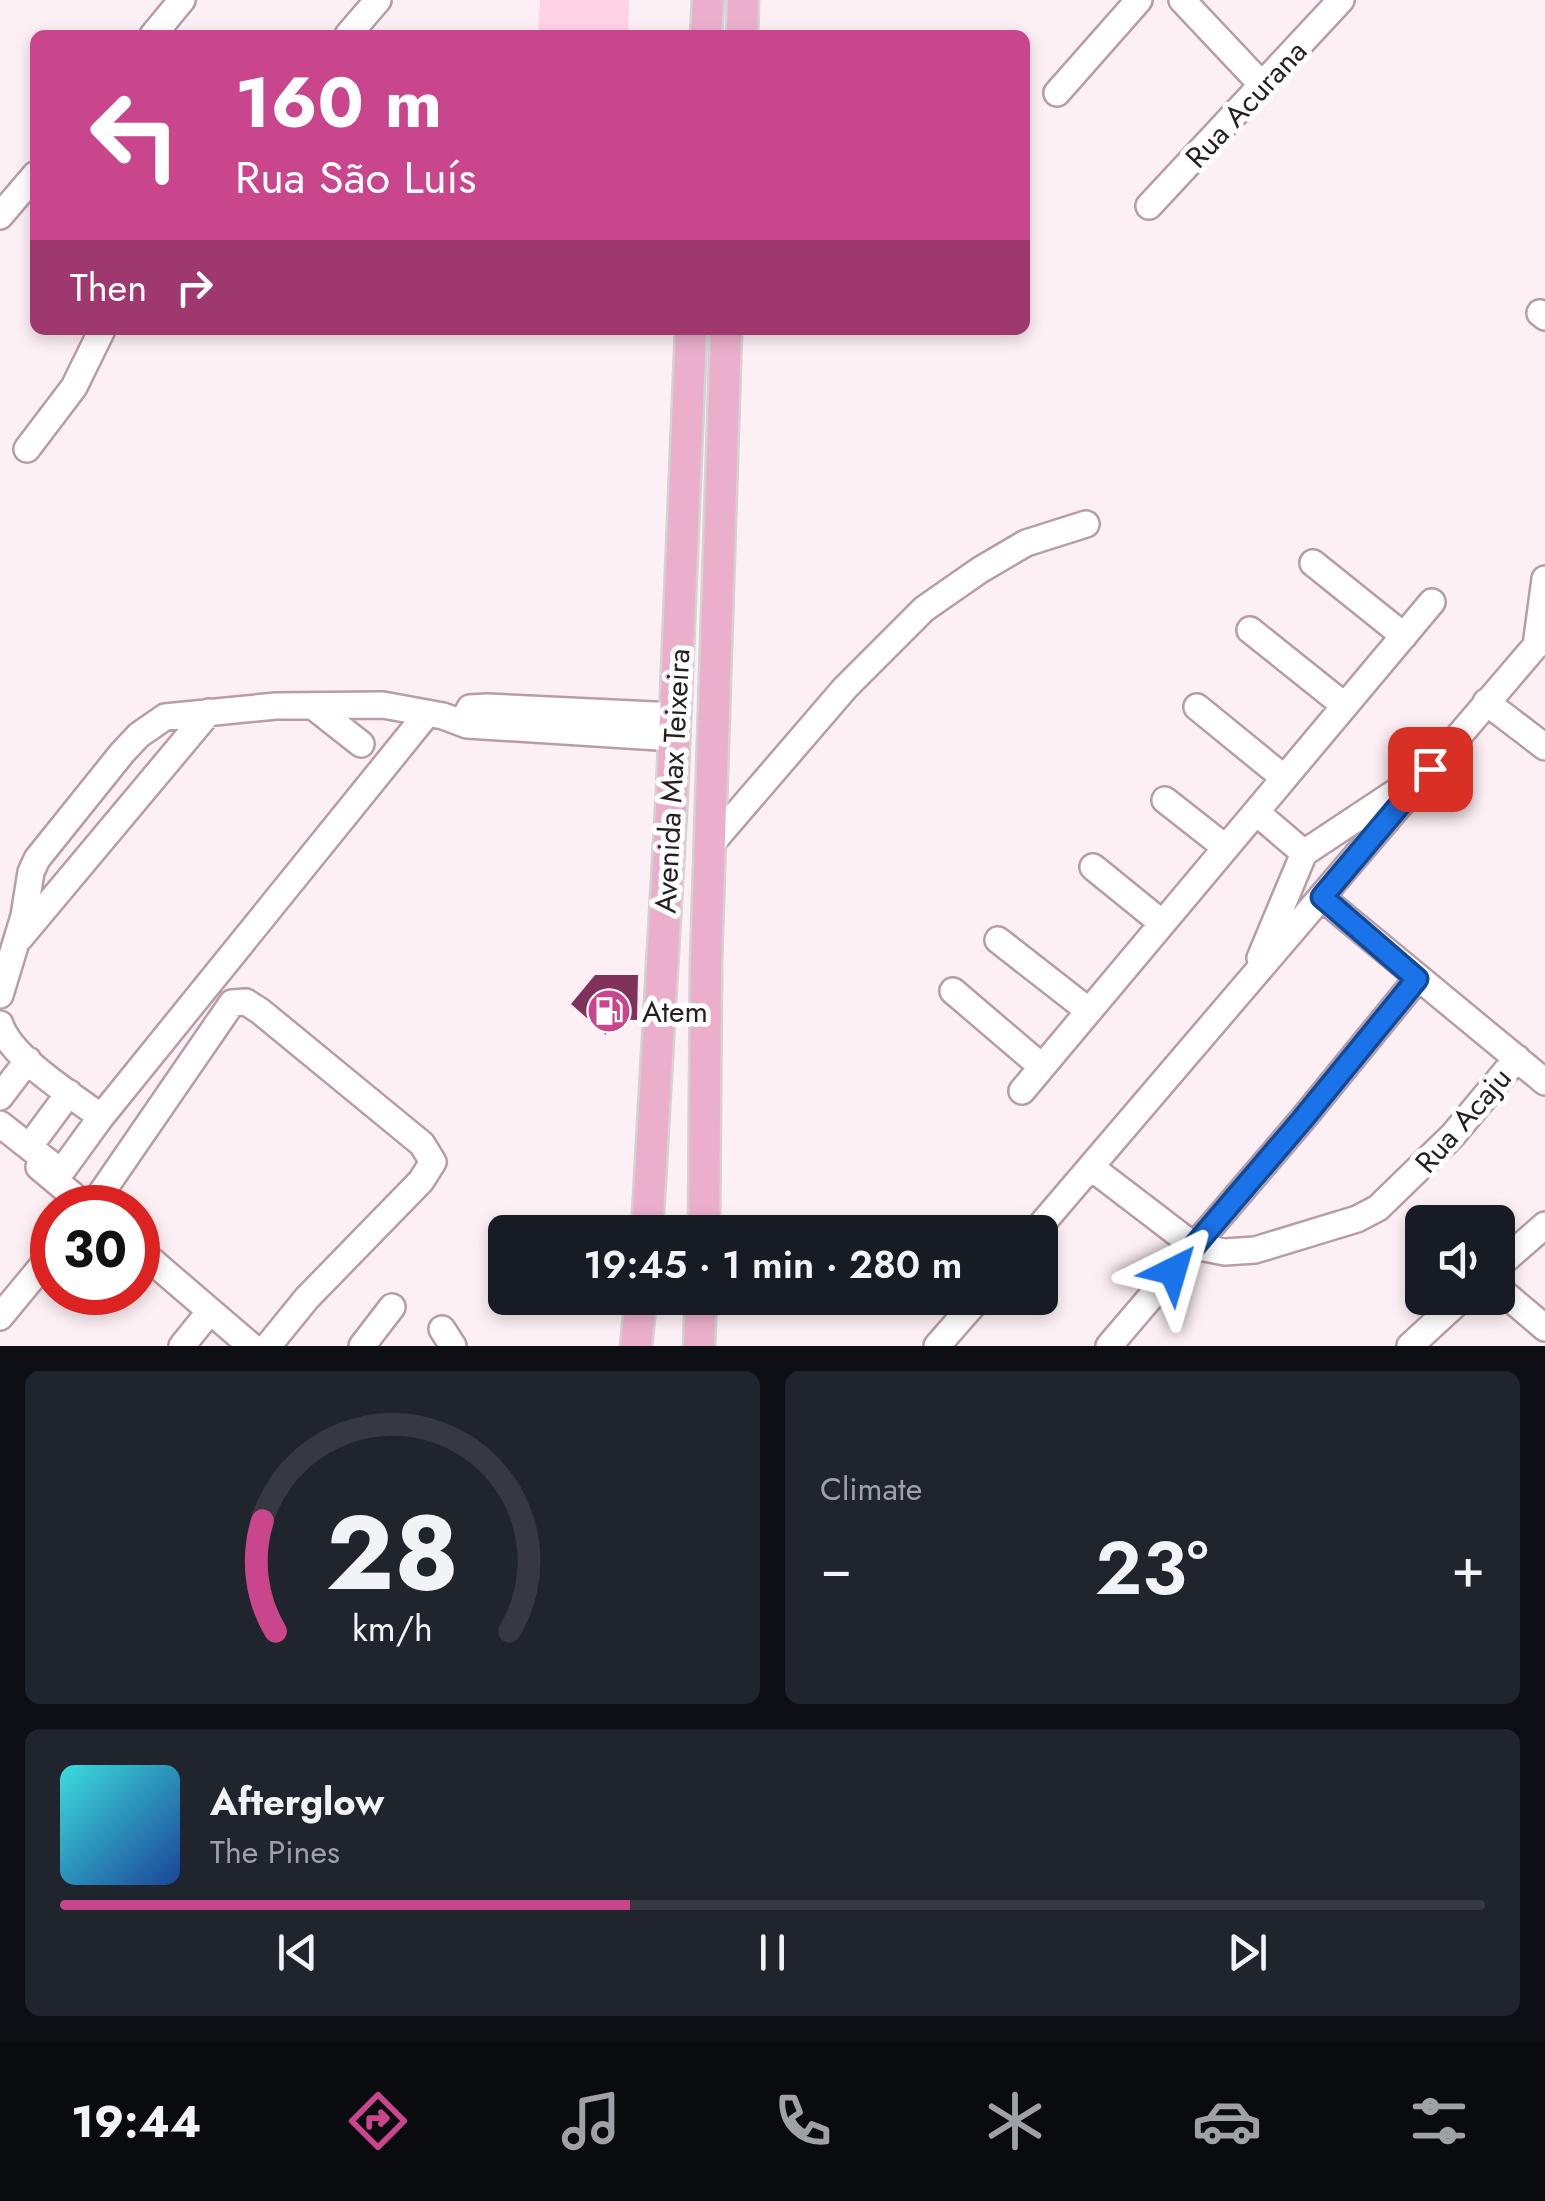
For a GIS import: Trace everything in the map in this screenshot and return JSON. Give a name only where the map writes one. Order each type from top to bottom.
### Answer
[{"type":"main road","points":[[706,30],[708,0]]},
{"type":"main road","points":[[742,30],[744,0]]},
{"type":"main road","name":"Avenida Max Teixeira","points":[[648,1215],[675,727],[691,335]]},
{"type":"main road","name":"Avenida Max Teixeira","points":[[704,1215],[710,846],[726,335]]},
{"type":"main road","points":[[636,1346],[639,1315]]},
{"type":"main road","points":[[699,1346],[700,1315]]},
{"type":"street","points":[[156,30],[182,0]]},
{"type":"street","points":[[352,30],[378,0]]},
{"type":"street","points":[[1058,93],[1139,0]]},
{"type":"street","points":[[1182,0],[1263,86]]},
{"type":"street","name":"Rua Acurana","points":[[1149,206],[1341,0]]},
{"type":"street","points":[[0,216],[30,181]]},
{"type":"street","points":[[26,449],[74,386],[100,335]]},
{"type":"street","points":[[710,846],[845,688],[924,610],[1026,543],[1086,524]]},
{"type":"street","points":[[1313,563],[1404,636]]},
{"type":"street","points":[[1050,1215],[1540,641],[1545,579]]},
{"type":"street","points":[[1022,1091],[1432,602]]},
{"type":"street","points":[[1250,630],[1344,706]]},
{"type":"street","points":[[1486,702],[1545,747]]},
{"type":"street","points":[[0,996],[17,942],[30,872],[49,841],[89,792],[153,723],[180,714],[276,706],[383,705],[452,716],[675,727]]},
{"type":"street","points":[[314,707],[361,744]]},
{"type":"street","points":[[1197,707],[1284,778]]},
{"type":"street","points":[[17,942],[209,712]]},
{"type":"street","points":[[0,1124],[61,1172],[100,1117],[452,716]]},
{"type":"street","points":[[1251,980],[1304,852],[1430,769]]},
{"type":"street","points":[[1165,800],[1226,848]]},
{"type":"street","points":[[1256,812],[1304,852]]},
{"type":"street","points":[[1093,867],[1162,923]]},
{"type":"street","points":[[1322,897],[1545,1082]]},
{"type":"street","points":[[998,940],[1089,1011]]},
{"type":"street","points":[[1110,1346],[1417,979]]},
{"type":"street","points":[[954,992],[1042,1067]]},
{"type":"street","points":[[105,1185],[232,1004],[246,1002],[422,1144],[433,1162],[430,1170],[307,1298],[268,1346]]},
{"type":"street","points":[[0,1024],[9,1041],[28,1060],[100,1117]]},
{"type":"street","name":"Rua Acaju","points":[[1194,1246],[1225,1252],[1255,1250],[1378,1208],[1453,1135],[1518,1058]]},
{"type":"street","points":[[0,1097],[28,1060]]},
{"type":"street","points":[[28,1147],[69,1093]]},
{"type":"street","points":[[0,1136],[61,1185]]},
{"type":"street","points":[[1092,1168],[1194,1246]]},
{"type":"street","points":[[1515,1251],[1545,1225]]},
{"type":"street","points":[[160,1268],[251,1346]]},
{"type":"street","points":[[0,1316],[30,1280]]},
{"type":"street","points":[[1515,1302],[1545,1328]]},
{"type":"street","points":[[362,1346],[392,1307]]},
{"type":"street","points":[[182,1346],[210,1311]]},
{"type":"street","points":[[937,1346],[964,1315]]},
{"type":"street","points":[[1410,1346],[1444,1315]]},
{"type":"shaded area","points":[[540,0],[629,0],[628,30],[538,30]]},
{"type":"building","name":"Atem","points":[[595,975],[638,975],[637,1020],[607,1019],[606,1035],[571,1004]]},
{"type":"place","name":"Atem","points":[[609,1011]]},
{"type":"route","points":[[1173,1271],[1417,979],[1322,897],[1430,769]]}]
